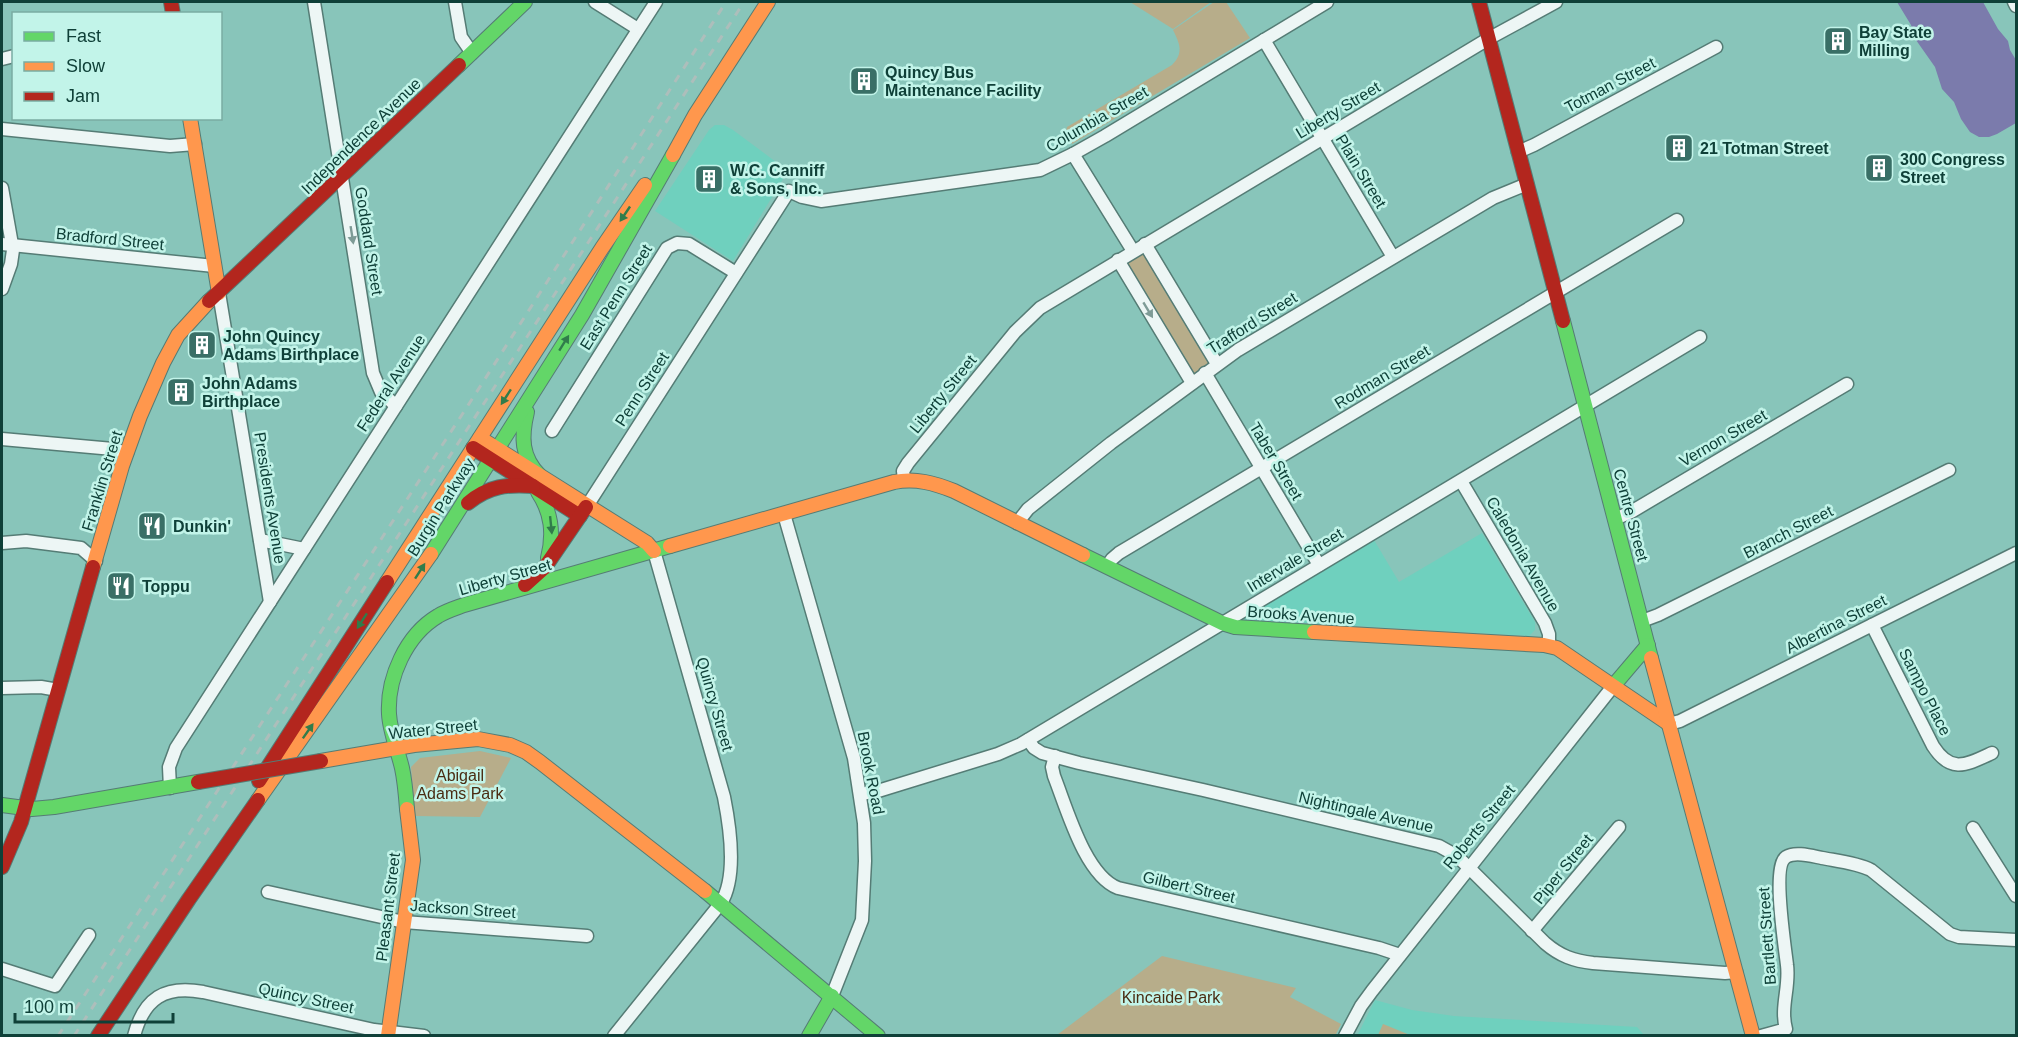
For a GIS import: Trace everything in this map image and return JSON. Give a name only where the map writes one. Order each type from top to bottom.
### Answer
[{"type":"main road","name":"Independence Avenue","points":[[219,293],[525,2]]},
{"type":"main road","name":"Burgin Parkway","points":[[189,899],[275,755],[602,248],[695,115],[768,2]]},
{"type":"main road","name":"Centre Street","points":[[1479,2],[1753,1035]]},
{"type":"main road","name":"Burgin Parkway","points":[[98,1035],[189,899],[388,618],[449,525],[603,280],[695,115]]},
{"type":"main road","points":[[190,120],[219,293]]},
{"type":"main road","name":"Franklin Street","points":[[2,867],[19,829],[127,453],[151,390],[178,335],[193,317],[219,293]]},
{"type":"main road","points":[[533,393],[524,422],[522,445],[546,503],[552,524],[552,538],[545,567]]},
{"type":"main road","points":[[477,443],[584,511],[647,543],[654,551]]},
{"type":"main road","name":"Liberty Street","points":[[398,748],[389,717],[389,700],[396,669],[412,640],[431,621],[445,612],[903,479]]},
{"type":"main road","name":"Brooks Avenue","points":[[903,479],[921,480],[946,488],[1234,627],[1549,646],[1570,655],[1669,724]]},
{"type":"main road","points":[[449,525],[471,500],[489,488],[536,481]]},
{"type":"main road","name":"Penn Street","points":[[511,592],[525,585],[545,567],[584,511]]},
{"type":"main road","name":"Roberts Street","points":[[1614,685],[1648,645]]},
{"type":"main road","name":"Water Street","points":[[2,805],[25,808],[54,807],[398,748],[478,739],[502,742],[518,748],[540,762],[721,903],[878,1035]]},
{"type":"main road","name":"Pleasant Street","points":[[388,1034],[413,855],[398,748]]},
{"type":"main road","name":"Brook Road","points":[[809,1035],[832,996]]},
{"type":"street","name":"Goddard Street","points":[[314,2],[373,373],[381,392],[396,406]]},
{"type":"street","points":[[455,2],[461,37],[472,53]]},
{"type":"street","points":[[595,2],[638,29]]},
{"type":"street","name":"Federal Avenue","points":[[170,788],[168,772],[173,754],[656,2]]},
{"type":"street","name":"Columbia Street","points":[[789,191],[814,200],[835,199],[1033,171],[1049,166],[1073,154],[1327,2]]},
{"type":"street","name":"Liberty Street","points":[[903,479],[903,471],[908,463],[1021,325],[1053,300],[1488,39],[1556,2]]},
{"type":"street","points":[[2014,2],[2016,6]]},
{"type":"street","name":"Plain Street","points":[[1264,40],[1393,257]]},
{"type":"street","name":"Totman Street","points":[[1518,152],[1716,47]]},
{"type":"street","points":[[2,129],[170,146],[195,144]]},
{"type":"street","points":[[1073,154],[1133,251]]},
{"type":"street","name":"Trafford Street","points":[[1017,523],[1028,509],[1217,364],[1266,332],[1493,198],[1527,184]]},
{"type":"street","points":[[2,188],[7,245],[12,259],[2,289]]},
{"type":"street","name":"Penn Street","points":[[584,511],[789,191]]},
{"type":"street","name":"Rodman Street","points":[[1107,566],[1119,553],[1677,220]]},
{"type":"street","name":"East Penn Street","points":[[552,431],[667,248],[675,243],[686,243],[736,273]]},
{"type":"street","points":[[1145,244],[1217,364]]},
{"type":"street","name":"Bradford Street","points":[[7,245],[214,266]]},
{"type":"street","points":[[1118,260],[1191,383]]},
{"type":"street","name":"Presidents Avenue","points":[[219,293],[270,602]]},
{"type":"street","name":"Intervale Street","points":[[861,794],[879,791],[998,754],[1028,740],[1700,338]]},
{"type":"street","name":"Taber Street","points":[[1205,374],[1318,565]]},
{"type":"street","name":"Vernon Street","points":[[1615,519],[1631,512],[1847,384]]},
{"type":"street","points":[[2,439],[113,449],[127,453]]},
{"type":"street","name":"Branch Street","points":[[1642,621],[1949,470]]},
{"type":"street","name":"Caledonia Avenue","points":[[1461,481],[1545,623],[1549,634],[1549,646]]},
{"type":"street","name":"Brook Road","points":[[784,514],[850,744],[861,794],[866,849],[863,914],[861,925],[832,996]]},
{"type":"street","points":[[260,540],[304,549]]},
{"type":"street","points":[[2,543],[26,541],[81,548],[96,561]]},
{"type":"street","name":"Quincy Street","points":[[614,1035],[721,903],[727,890],[729,871],[730,836],[726,808],[654,551]]},
{"type":"street","name":"Albertina Street","points":[[1669,724],[1680,721],[2016,553]]},
{"type":"street","name":"Sampo Place","points":[[1872,625],[1933,746],[1942,757],[1951,763],[1961,765],[1992,753]]},
{"type":"street","name":"Roberts Street","points":[[1345,1035],[1361,1006],[1400,955],[1614,685]]},
{"type":"street","points":[[2,688],[41,687],[58,690]]},
{"type":"street","name":"Nightingale Avenue","points":[[1028,740],[1038,750],[1055,756],[1430,843],[1452,852],[1555,951],[1580,961],[1736,972]]},
{"type":"street","name":"Gilbert Street","points":[[1055,756],[1052,767],[1054,777],[1088,860],[1107,883],[1118,888],[1379,948],[1400,955]]},
{"type":"street","name":"Piper Street","points":[[1532,930],[1619,827]]},
{"type":"street","points":[[1973,828],[2016,896]]},
{"type":"street","name":"Bartlett Street","points":[[1761,1035],[1786,1029],[1783,1011],[1788,975],[1782,928],[1779,873],[1782,860],[1789,856],[1816,857],[1871,870],[1896,888],[1942,930],[1950,934],[1959,937],[2016,940]]},
{"type":"street","name":"Jackson Street","points":[[268,892],[404,922],[587,936]]},
{"type":"street","points":[[2,969],[54,986],[89,934]]},
{"type":"street","name":"Quincy Street","points":[[134,1035],[142,1013],[151,1002],[162,994],[181,989],[388,1034],[424,1035]]},
{"type":"shaded area","points":[[715,125],[724,125],[733,130],[788,171],[733,261],[655,211],[709,130]]},
{"type":"shaded area","points":[[1482,533],[1535,622],[1535,630],[1529,636],[1240,619],[1374,540],[1399,582]]},
{"type":"shaded area","points":[[1375,1000],[1412,1010],[1454,1016],[1637,1027],[1644,1035],[1357,1036]]},
{"type":"green space","points":[[1130,2],[1211,2],[1173,29]]},
{"type":"green space","points":[[1214,2],[1226,2],[1250,38],[1072,144],[1066,132],[1067,127],[1172,65],[1176,61],[1180,48],[1173,30]]},
{"type":"green space","points":[[1145,244],[1217,364],[1192,383],[1118,260]]},
{"type":"green space","name":"Abigail Adams Park","points":[[480,751],[511,758],[480,817],[415,816],[411,767],[420,758]]},
{"type":"green space","name":"Kincaide Park","points":[[1162,956],[1296,988],[1290,997],[1341,1024],[1335,1036],[1057,1035]]},
{"type":"green space","points":[[1383,1024],[1410,1035],[1378,1035]]},
{"type":"water","points":[[1897,2],[1983,2],[1998,29],[2008,41],[2016,60],[2016,123],[1989,137],[1979,137],[1970,132],[1961,119],[1954,102],[1942,89],[1935,67],[1916,40],[1911,25]]},
{"type":"railway","points":[[58,1036],[467,407],[726,2]]},
{"type":"railway","points":[[74,1036],[744,2]]},
{"type":"traffic: fast","points":[[459,65],[525,2]]},
{"type":"traffic: fast","points":[[431,554],[582,315],[673,155]]},
{"type":"traffic: fast","points":[[1563,321],[1651,658]]},
{"type":"traffic: fast","points":[[527,412],[524,446],[529,461],[540,476]]},
{"type":"traffic: fast","points":[[538,492],[551,524],[548,558]]},
{"type":"traffic: fast","points":[[407,809],[403,773],[392,735],[389,700],[395,672],[417,634],[441,614],[464,605],[670,546]]},
{"type":"traffic: fast","points":[[1083,555],[1222,623],[1235,627],[1314,632]]},
{"type":"traffic: fast","points":[[1614,685],[1648,645]]},
{"type":"traffic: fast","points":[[2,805],[32,809],[54,807],[198,782]]},
{"type":"traffic: fast","points":[[705,891],[878,1036]]},
{"type":"traffic: fast","points":[[809,1036],[832,996]]},
{"type":"traffic: slow","points":[[673,155],[695,115],[768,2]]},
{"type":"traffic: slow","points":[[190,120],[219,293]]},
{"type":"traffic: slow","points":[[387,582],[645,185]]},
{"type":"traffic: slow","points":[[93,567],[122,466],[163,363],[178,335],[209,301]]},
{"type":"traffic: slow","points":[[480,438],[647,543],[654,551]]},
{"type":"traffic: slow","points":[[670,546],[894,482],[917,481],[954,491],[1083,555]]},
{"type":"traffic: slow","points":[[258,800],[431,554]]},
{"type":"traffic: slow","points":[[1314,632],[1544,645],[1557,648],[1669,724]]},
{"type":"traffic: slow","points":[[1651,658],[1753,1036]]},
{"type":"traffic: slow","points":[[321,761],[414,745],[478,739],[510,745],[540,762],[705,891]]},
{"type":"traffic: slow","points":[[388,1036],[413,860],[407,809]]},
{"type":"traffic: jam","points":[[171,2],[173,12]]},
{"type":"traffic: jam","points":[[1479,2],[1563,321]]},
{"type":"traffic: jam","points":[[209,301],[459,65]]},
{"type":"traffic: jam","points":[[473,448],[580,516]]},
{"type":"traffic: jam","points":[[468,503],[483,493],[499,487],[533,486]]},
{"type":"traffic: jam","points":[[525,585],[545,567],[586,507]]},
{"type":"traffic: jam","points":[[2,867],[21,822],[93,567]]},
{"type":"traffic: jam","points":[[259,781],[387,582]]},
{"type":"traffic: jam","points":[[198,782],[321,761]]},
{"type":"traffic: jam","points":[[98,1036],[258,800]]},
{"type":"place","name":"Bay State Milling","points":[[1838,41]]},
{"type":"place","name":"Quincy Bus Maintenance Facility","points":[[864,81]]},
{"type":"place","name":"21 Totman Street","points":[[1679,148]]},
{"type":"place","name":"300 Congress Street","points":[[1879,168]]},
{"type":"place","name":"W.C. Canniff & Sons, Inc.","points":[[709,179]]},
{"type":"place","name":"John Quincy Adams Birthplace","points":[[202,345]]},
{"type":"place","name":"John Adams Birthplace","points":[[181,392]]},
{"type":"place","name":"Dunkin'","points":[[152,526]]},
{"type":"place","name":"Toppu","points":[[121,586]]}]
